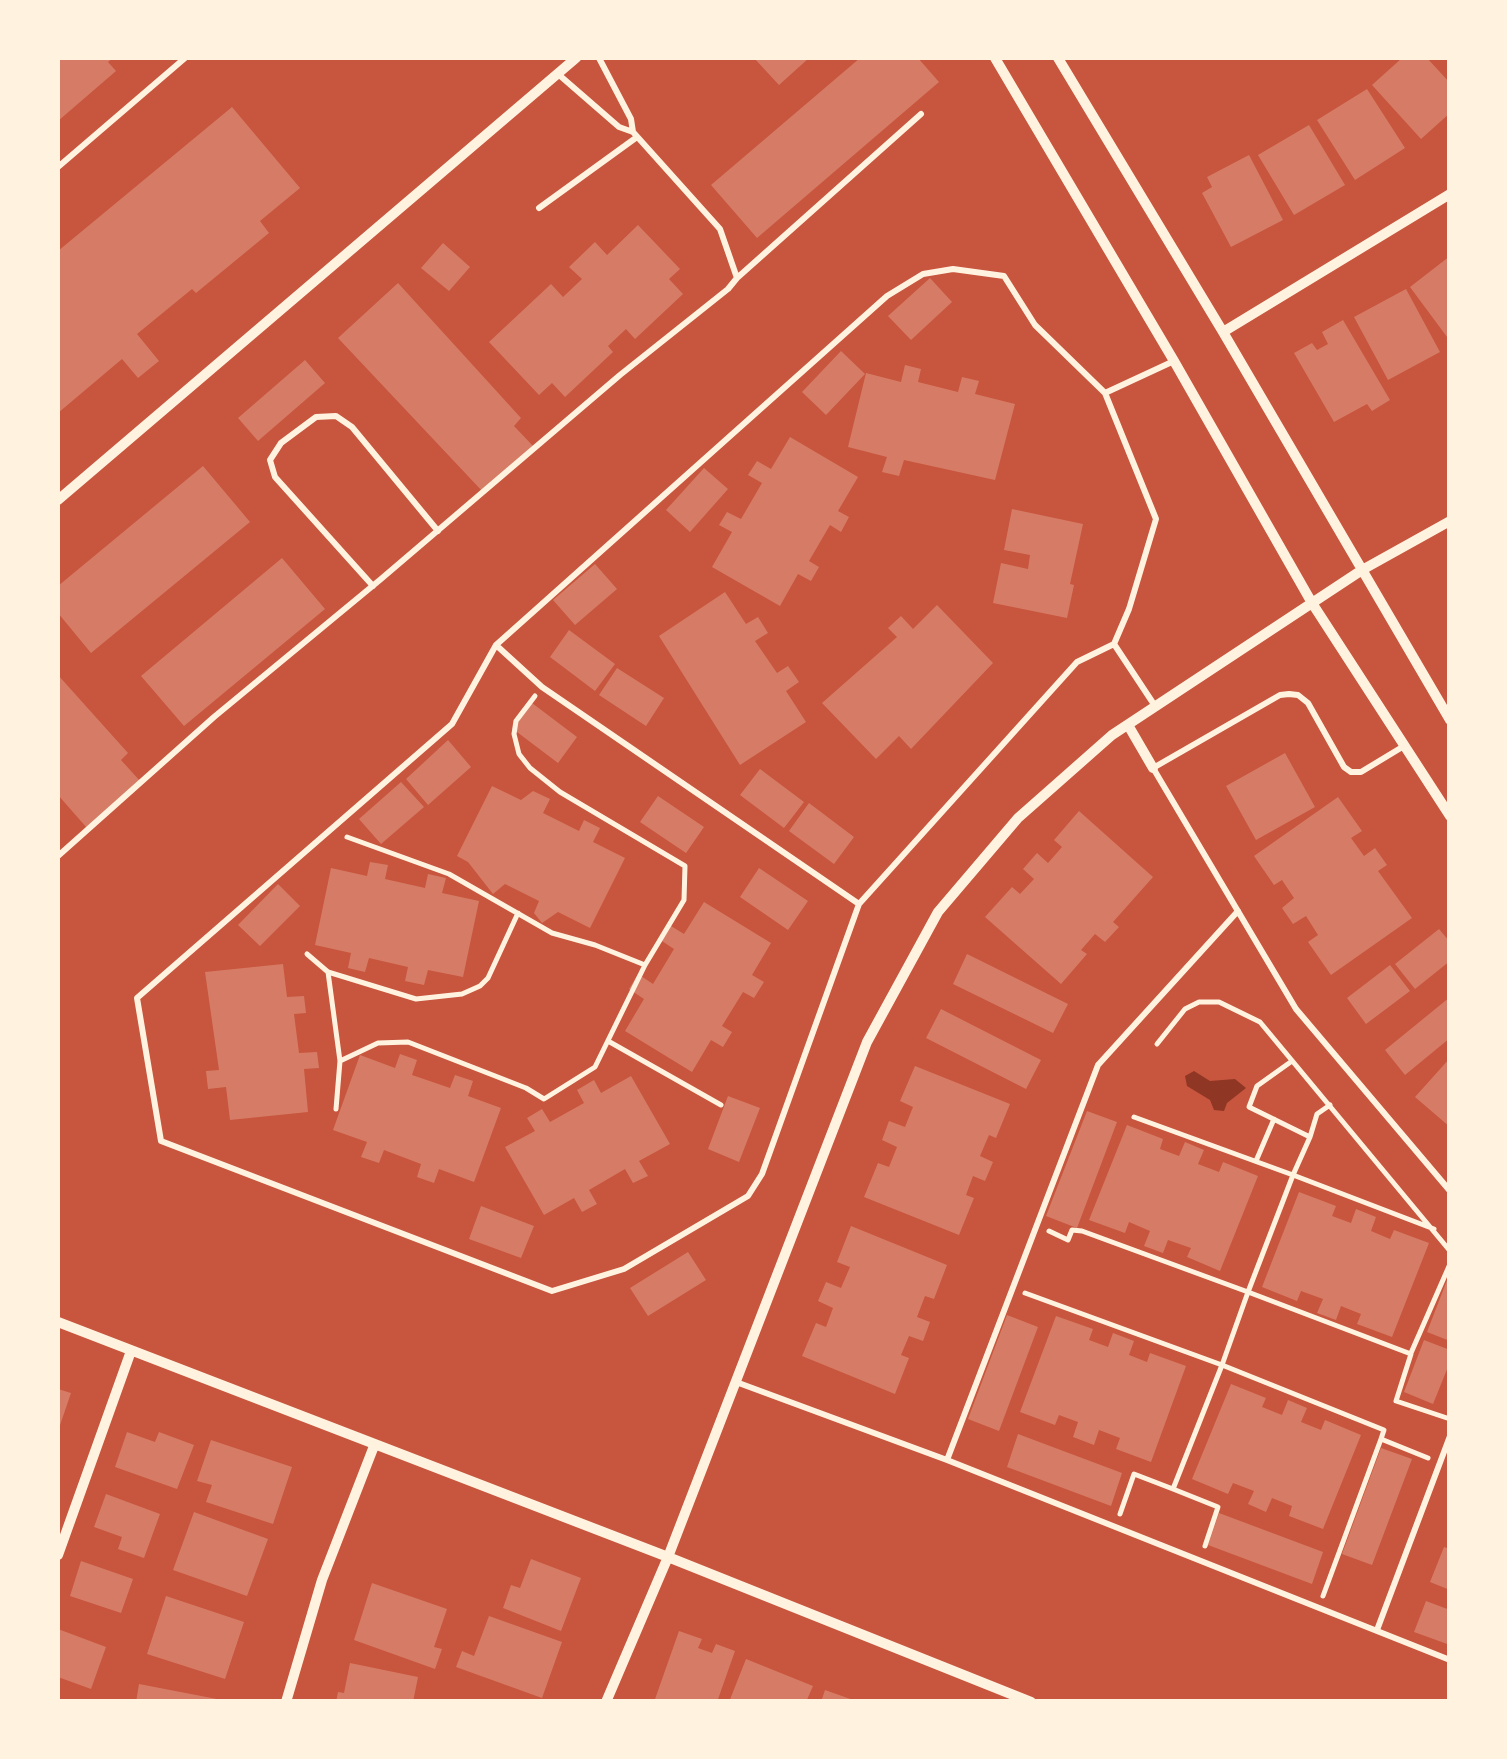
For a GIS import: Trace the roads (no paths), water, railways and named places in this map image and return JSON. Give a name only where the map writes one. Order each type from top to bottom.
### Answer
[{"type":"street","points":[[58,500],[576,58]]},
{"type":"street","points":[[995,58],[1312,603],[1450,816]]},
{"type":"street","points":[[1058,58],[1224,332],[1450,720]]},
{"type":"street","points":[[1224,332],[1450,194]]},
{"type":"street","points":[[606,1702],[668,1557],[867,1042],[938,912],[1018,818],[1128,725],[1362,570],[1450,522]]},
{"type":"street","points":[[1128,725],[1153,768]]},
{"type":"street","points":[[58,1322],[668,1557],[1030,1702]]},
{"type":"street","points":[[58,1555],[131,1351]]},
{"type":"street","points":[[286,1702],[322,1580],[374,1446]]},
{"type":"lane","points":[[58,167],[184,58]]},
{"type":"lane","points":[[598,58],[631,119],[635,135]]},
{"type":"lane","points":[[558,73],[619,127],[635,135],[720,229],[737,278]]},
{"type":"lane","points":[[58,856],[214,717],[620,374],[728,289],[921,114]]},
{"type":"lane","points":[[540,208],[635,135]]},
{"type":"lane","points":[[953,269],[1004,276],[1035,325],[1104,394],[1156,519],[1129,609],[1114,644],[1078,662],[858,904],[762,1174],[748,1196],[624,1269],[552,1291],[162,1141],[137,998],[452,724],[496,644],[887,296],[923,274],[953,269]]},
{"type":"lane","points":[[1104,394],[1174,360]]},
{"type":"lane","points":[[373,586],[275,477],[270,460],[281,442],[316,417],[336,416],[352,428],[438,530]]},
{"type":"lane","points":[[496,644],[542,687],[858,904]]},
{"type":"lane","points":[[1114,644],[1155,707]]},
{"type":"lane","points":[[1404,746],[1361,772],[1351,772],[1344,767],[1308,703],[1289,694],[1280,695],[1153,768],[1296,1009],[1450,1191]]},
{"type":"lane","points":[[947,1460],[1098,1065],[1238,911]]},
{"type":"lane","points":[[736,1382],[947,1460],[1450,1660]]},
{"type":"lane","points":[[1377,1630],[1450,1436]]}]
